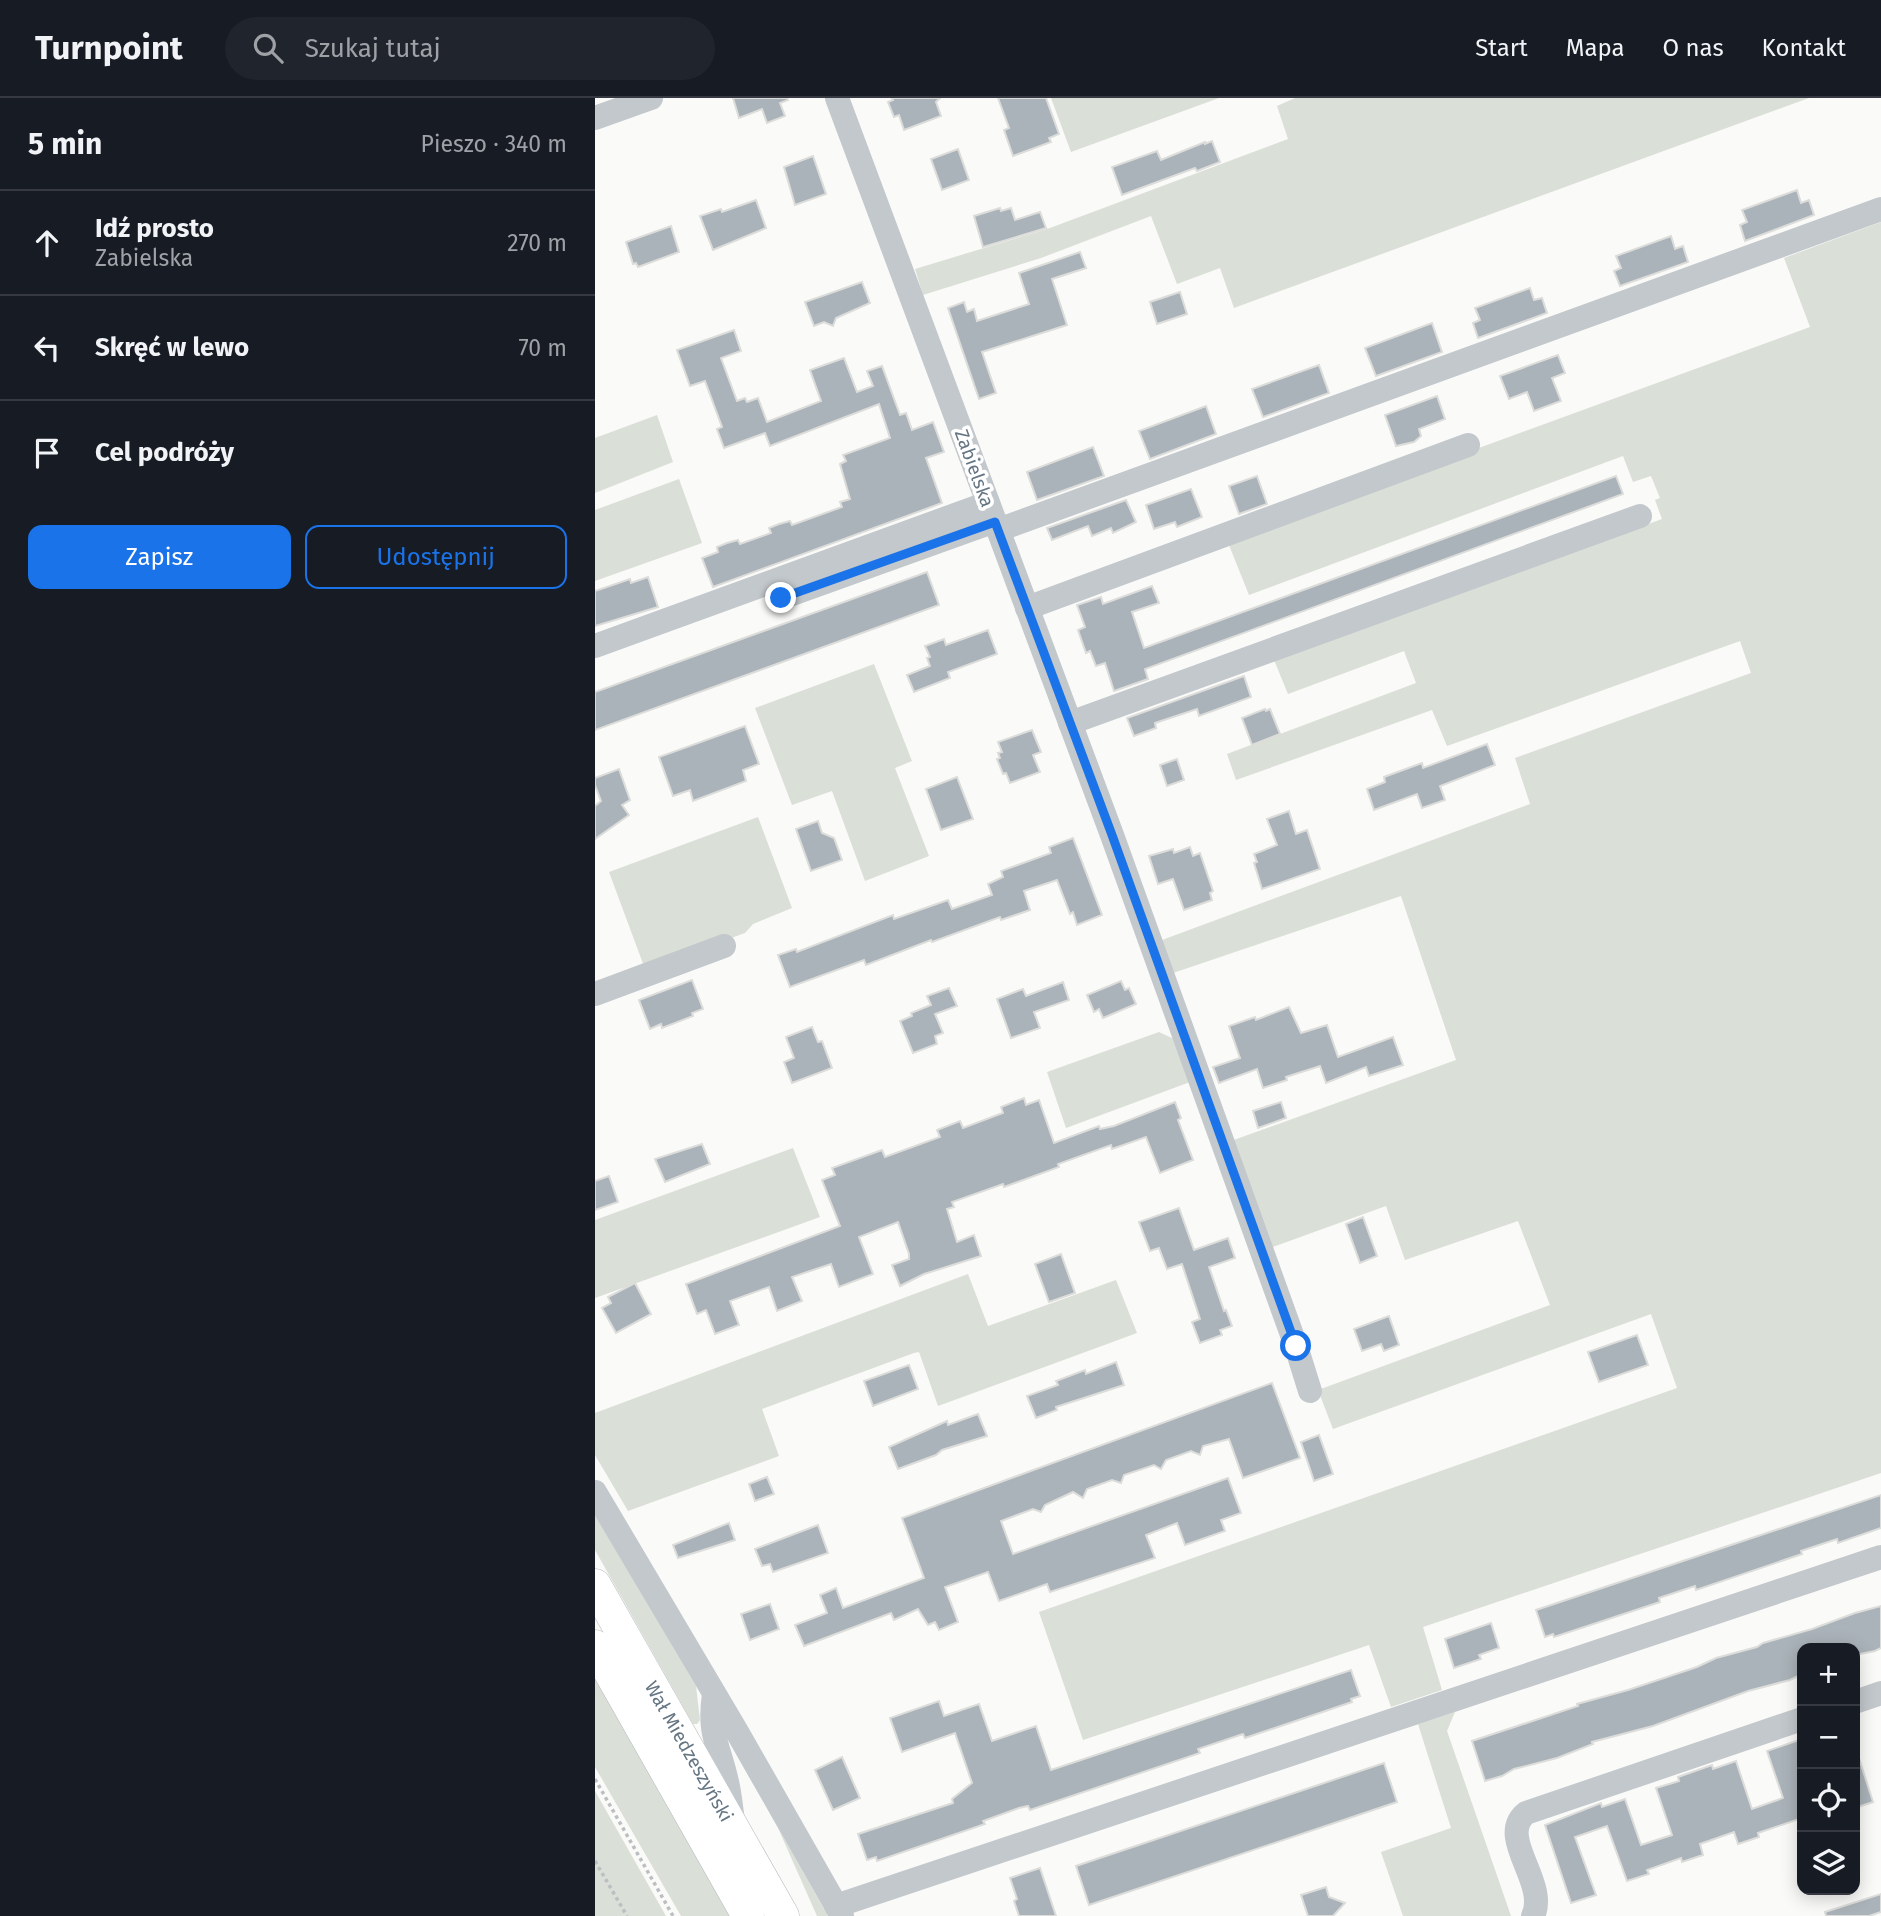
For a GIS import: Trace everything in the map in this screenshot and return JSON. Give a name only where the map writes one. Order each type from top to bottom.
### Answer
[{"type":"main road","name":"Wał Miedzeszyński","points":[[595,1585],[783,1916]]},
{"type":"main road","name":"Wał Miedzeszyński","points":[[595,1646],[748,1916]]},
{"type":"street","points":[[595,118],[651,98]]},
{"type":"street","name":"Zabielska","points":[[837,98],[1070,723],[1310,1391]]},
{"type":"street","points":[[781,598],[994,518],[1881,209]]},
{"type":"street","points":[[1027,608],[1468,445]]},
{"type":"street","points":[[1070,723],[1640,516]]},
{"type":"street","points":[[595,646],[994,518]]},
{"type":"street","points":[[595,994],[724,947]]},
{"type":"street","points":[[595,1492],[839,1911],[1881,1557]]},
{"type":"street","points":[[1860,1700],[1881,1693]]},
{"type":"street","points":[[714,1694],[711,1731],[727,1781],[735,1832]]},
{"type":"street","points":[[1533,1916],[1537,1907],[1535,1893],[1515,1830],[1520,1818],[1526,1813],[1797,1721]]},
{"type":"path","points":[[595,1779],[673,1916]]},
{"type":"path","points":[[595,1861],[627,1916]]},
{"type":"shaded area","points":[[1051,98],[1219,98],[1071,152]]},
{"type":"shaded area","points":[[1295,98],[1809,98],[1234,308],[1220,268],[1177,284],[1151,216],[1041,258],[923,295],[915,269],[1050,228],[1288,139],[1277,106]]},
{"type":"shaded area","points":[[1881,222],[1881,1473],[1423,1627],[1442,1690],[1391,1707],[1369,1645],[1083,1740],[1039,1612],[1677,1388],[1651,1314],[1333,1429],[1318,1390],[1550,1305],[1518,1221],[1405,1260],[1386,1206],[1267,1249],[1231,1141],[1456,1060],[1401,896],[1173,973],[1162,940],[1530,804],[1515,758],[1751,673],[1740,641],[1447,746],[1432,710],[1236,780],[1227,754],[1416,683],[1404,651],[1288,694],[1274,660],[1662,519],[1655,500],[1660,498],[1651,476],[1633,482],[1623,456],[1249,595],[1227,540],[1810,327],[1784,258]]},
{"type":"shaded area","points":[[657,415],[673,462],[595,493],[595,438]]},
{"type":"shaded area","points":[[679,479],[702,543],[595,581],[595,510]]},
{"type":"shaded area","points":[[874,664],[912,761],[895,768],[929,856],[865,881],[832,791],[792,805],[755,708]]},
{"type":"shaded area","points":[[758,817],[792,908],[753,924],[745,933],[645,969],[609,872]]},
{"type":"shaded area","points":[[1159,1032],[1174,1039],[1190,1082],[1066,1128],[1047,1072]]},
{"type":"shaded area","points":[[793,1148],[820,1217],[595,1298],[595,1220]]},
{"type":"shaded area","points":[[968,1274],[988,1326],[1116,1280],[1137,1333],[938,1406],[919,1352],[914,1353],[762,1409],[779,1456],[628,1511],[595,1455],[595,1413]]},
{"type":"shaded area","points":[[595,1513],[696,1686],[700,1720],[697,1724],[693,1724],[595,1550]]},
{"type":"shaded area","points":[[595,1672],[733,1916],[681,1916],[595,1767]]},
{"type":"shaded area","points":[[1455,1712],[1447,1731],[1511,1916],[1403,1916],[1381,1852],[1451,1828],[1418,1724]]},
{"type":"shaded area","points":[[595,1791],[666,1916],[595,1916]]},
{"type":"shaded area","points":[[778,1828],[828,1916],[817,1916]]},
{"type":"building","points":[[733,98],[788,100],[780,103],[785,116],[767,123],[762,109],[739,118]]},
{"type":"building","points":[[892,98],[940,98],[936,102],[941,116],[904,130],[899,115],[894,117],[888,102],[893,100]]},
{"type":"building","points":[[998,98],[1046,98],[1059,134],[1049,138],[1051,142],[1013,156],[1004,130],[1009,128]]},
{"type":"building","points":[[1212,141],[1220,162],[1197,171],[1195,168],[1122,195],[1112,167],[1157,151],[1161,160]]},
{"type":"building","points":[[958,149],[969,180],[942,190],[931,159]]},
{"type":"building","points":[[813,156],[826,194],[795,205],[784,167]]},
{"type":"building","points":[[1797,190],[1801,203],[1809,200],[1814,215],[1745,241],[1740,225],[1747,222],[1742,210]]},
{"type":"building","points":[[756,200],[766,228],[713,250],[700,216],[721,209],[722,212]]},
{"type":"building","points":[[1000,208],[1001,211],[1011,208],[1015,220],[1040,212],[1046,228],[983,247],[974,216]]},
{"type":"building","points":[[671,226],[679,252],[638,267],[636,263],[633,264],[626,242]]},
{"type":"building","points":[[1671,236],[1675,249],[1683,246],[1688,262],[1620,286],[1614,271],[1621,268],[1616,256]]},
{"type":"building","points":[[1080,252],[1086,268],[1052,279],[1067,325],[982,352],[996,393],[979,399],[948,308],[964,302],[967,312],[974,309],[977,321],[1029,304],[1019,273]]},
{"type":"building","points":[[862,282],[870,303],[836,318],[833,326],[824,322],[814,326],[805,302]]},
{"type":"building","points":[[1530,288],[1534,300],[1542,298],[1547,313],[1478,338],[1473,323],[1480,320],[1475,308]]},
{"type":"building","points":[[1180,292],[1187,314],[1157,324],[1150,302]]},
{"type":"building","points":[[1432,323],[1442,352],[1376,376],[1365,348]]},
{"type":"building","points":[[734,330],[741,351],[721,358],[737,401],[745,398],[747,402],[758,398],[767,422],[821,401],[810,370],[844,358],[857,392],[873,386],[867,371],[882,366],[900,415],[906,413],[912,430],[933,422],[944,452],[926,458],[942,503],[713,587],[702,558],[718,552],[717,547],[727,543],[738,540],[740,544],[771,533],[769,528],[779,524],[790,521],[792,525],[842,507],[840,502],[850,499],[840,464],[846,461],[843,455],[890,438],[879,404],[770,446],[765,433],[724,448],[717,429],[722,427],[705,381],[690,386],[677,350]]},
{"type":"building","points":[[1558,355],[1565,373],[1552,378],[1561,401],[1534,411],[1527,392],[1509,399],[1500,376]]},
{"type":"building","points":[[1319,365],[1329,393],[1263,417],[1252,389]]},
{"type":"building","points":[[1437,396],[1445,419],[1419,429],[1421,436],[1414,442],[1396,446],[1385,415]]},
{"type":"building","points":[[1206,406],[1216,434],[1150,459],[1139,431]]},
{"type":"building","points":[[1093,447],[1104,476],[1037,500],[1027,472]]},
{"type":"building","points":[[1257,476],[1267,504],[1239,514],[1229,486]]},
{"type":"building","points":[[1616,476],[1623,494],[1145,669],[1148,679],[1114,691],[1105,663],[1096,666],[1090,651],[1086,653],[1078,630],[1085,627],[1077,605],[1101,597],[1103,604],[1152,586],[1159,603],[1132,612],[1144,648]]},
{"type":"building","points":[[1191,489],[1202,517],[1177,527],[1175,522],[1154,529],[1146,505]]},
{"type":"building","points":[[1126,500],[1136,522],[1113,533],[1111,528],[1092,536],[1088,526],[1052,540],[1047,528]]},
{"type":"building","points":[[927,572],[939,605],[595,730],[595,692]]},
{"type":"building","points":[[648,577],[658,607],[595,626],[595,591],[630,579],[631,583]]},
{"type":"building","points":[[988,630],[997,654],[948,672],[950,678],[914,692],[907,675],[930,666],[927,658],[930,657],[925,646],[944,639],[946,645]]},
{"type":"building","points":[[1244,676],[1251,697],[1199,716],[1197,709],[1155,723],[1156,728],[1134,736],[1127,718]]},
{"type":"building","points":[[1270,709],[1280,734],[1252,745],[1242,718]]},
{"type":"building","points":[[745,726],[759,764],[743,770],[746,781],[693,801],[690,790],[673,796],[659,757]]},
{"type":"building","points":[[1032,730],[1041,752],[1033,755],[1040,772],[1010,783],[997,759],[1000,758],[998,753],[1002,752],[998,742]]},
{"type":"building","points":[[1487,744],[1495,765],[1440,786],[1445,800],[1422,808],[1417,794],[1374,810],[1367,789],[1385,782],[1384,777],[1422,763],[1423,768]]},
{"type":"building","points":[[1177,759],[1184,780],[1167,786],[1160,765]]},
{"type":"building","points":[[619,769],[630,800],[622,805],[629,815],[595,839],[595,806],[601,801],[595,778]]},
{"type":"building","points":[[957,777],[973,819],[941,830],[926,789]]},
{"type":"building","points":[[1289,811],[1296,834],[1307,830],[1320,869],[1262,889],[1254,854],[1277,845],[1267,819]]},
{"type":"building","points":[[818,821],[822,833],[834,838],[842,860],[811,871],[796,829]]},
{"type":"building","points":[[1073,838],[1102,915],[1077,925],[1057,880],[1024,891],[1030,910],[1001,920],[1000,917],[932,942],[931,940],[866,965],[864,960],[790,987],[778,955],[796,949],[797,952],[893,915],[894,919],[948,900],[952,909],[992,895],[988,884],[1003,877],[1001,871],[1051,853],[1049,847]]},
{"type":"building","points":[[1190,847],[1193,856],[1200,853],[1213,891],[1210,893],[1212,900],[1184,910],[1173,879],[1158,884],[1149,856],[1173,849],[1174,853]]},
{"type":"building","points":[[692,980],[703,1009],[692,1013],[693,1016],[662,1028],[661,1024],[650,1029],[639,1000]]},
{"type":"building","points":[[1121,981],[1125,990],[1129,988],[1136,1004],[1103,1018],[1099,1009],[1094,1012],[1087,995]]},
{"type":"building","points":[[1063,982],[1069,1000],[1034,1012],[1040,1028],[1011,1038],[997,999],[1023,989],[1026,996]]},
{"type":"building","points":[[949,988],[957,1006],[935,1014],[943,1033],[935,1036],[937,1044],[913,1053],[900,1021],[931,1005],[927,996]]},
{"type":"building","points":[[1289,1007],[1301,1033],[1327,1025],[1338,1057],[1393,1037],[1403,1065],[1369,1076],[1366,1067],[1326,1083],[1320,1066],[1263,1088],[1257,1069],[1219,1083],[1213,1067],[1240,1058],[1229,1026],[1255,1017],[1256,1020]]},
{"type":"building","points":[[812,1027],[818,1042],[822,1041],[832,1068],[792,1083],[784,1062],[794,1058],[786,1037]]},
{"type":"building","points":[[1024,1098],[1026,1105],[1039,1100],[1054,1143],[1099,1126],[1100,1129],[1114,1126],[1175,1102],[1181,1118],[1178,1120],[1193,1160],[1160,1173],[1146,1137],[1112,1149],[1111,1145],[1004,1187],[1003,1184],[952,1202],[954,1207],[947,1209],[957,1242],[974,1235],[981,1256],[924,1274],[900,1286],[892,1265],[909,1259],[909,1254],[898,1222],[859,1237],[873,1274],[839,1287],[831,1264],[792,1277],[802,1301],[777,1311],[769,1287],[730,1301],[739,1325],[715,1334],[706,1310],[697,1314],[686,1284],[840,1226],[822,1180],[835,1175],[832,1168],[882,1150],[885,1157],[940,1137],[937,1130],[960,1121],[963,1128],[1003,1113],[1001,1107]]},
{"type":"building","points":[[1281,1102],[1286,1118],[1258,1128],[1253,1111]]},
{"type":"building","points":[[702,1144],[710,1164],[665,1182],[655,1159]]},
{"type":"building","points":[[609,1176],[618,1202],[595,1210],[595,1181]]},
{"type":"building","points":[[1179,1208],[1194,1250],[1228,1238],[1235,1258],[1209,1267],[1232,1326],[1220,1330],[1222,1335],[1200,1343],[1192,1322],[1200,1319],[1182,1264],[1167,1269],[1159,1248],[1150,1251],[1139,1222]]},
{"type":"building","points":[[1363,1217],[1377,1256],[1360,1263],[1346,1224]]},
{"type":"building","points":[[1061,1254],[1075,1293],[1049,1302],[1035,1264]]},
{"type":"building","points":[[635,1283],[651,1314],[616,1333],[602,1308],[611,1303],[608,1297]]},
{"type":"building","points":[[1389,1316],[1399,1345],[1384,1351],[1381,1344],[1362,1351],[1354,1329]]},
{"type":"building","points":[[1637,1335],[1648,1365],[1599,1382],[1588,1352]]},
{"type":"building","points":[[1116,1362],[1124,1385],[1056,1407],[1057,1410],[1036,1418],[1027,1396],[1058,1385],[1056,1381],[1085,1370],[1086,1374]]},
{"type":"building","points":[[909,1365],[918,1389],[873,1406],[864,1381]]},
{"type":"building","points":[[1272,1383],[1300,1458],[1243,1478],[1229,1439],[1203,1446],[1200,1455],[1191,1451],[1166,1460],[1161,1469],[1154,1465],[1124,1475],[1121,1483],[1112,1480],[1087,1489],[1083,1498],[1073,1492],[1045,1505],[1041,1512],[1033,1509],[1001,1521],[1013,1554],[1228,1478],[1241,1513],[1221,1520],[1225,1531],[1185,1545],[1177,1523],[1146,1535],[1155,1558],[1050,1592],[1047,1584],[999,1601],[988,1572],[945,1587],[958,1622],[939,1630],[935,1622],[928,1625],[918,1609],[894,1620],[891,1613],[804,1646],[795,1625],[827,1613],[820,1595],[836,1588],[843,1608],[924,1578],[902,1518]]},
{"type":"building","points":[[978,1414],[987,1436],[942,1450],[936,1455],[898,1469],[889,1447],[947,1421],[948,1425]]},
{"type":"building","points":[[1319,1435],[1333,1474],[1314,1481],[1301,1442]]},
{"type":"building","points":[[767,1477],[774,1494],[755,1501],[749,1484]]},
{"type":"building","points":[[1881,1495],[1881,1528],[1838,1543],[1837,1539],[1801,1551],[1802,1554],[1696,1590],[1695,1586],[1659,1598],[1660,1602],[1554,1637],[1553,1634],[1545,1637],[1536,1610]]},
{"type":"building","points":[[729,1523],[735,1540],[678,1558],[673,1545]]},
{"type":"building","points":[[818,1525],[828,1553],[773,1572],[770,1564],[762,1566],[755,1549]]},
{"type":"building","points":[[770,1604],[779,1629],[750,1640],[741,1614]]},
{"type":"building","points":[[1881,1606],[1881,1648],[1860,1654],[1860,1643],[1797,1643],[1797,1676],[1790,1680],[1748,1691],[1653,1726],[1592,1742],[1593,1744],[1557,1758],[1514,1769],[1485,1781],[1472,1741]]},
{"type":"building","points":[[1491,1623],[1499,1648],[1479,1655],[1481,1659],[1454,1668],[1445,1639]]},
{"type":"building","points":[[1351,1670],[1360,1696],[1351,1699],[1352,1702],[1245,1738],[1243,1734],[1198,1749],[1200,1753],[1030,1810],[1028,1806],[1019,1808],[983,1821],[985,1824],[877,1861],[876,1857],[867,1860],[858,1834],[953,1803],[952,1799],[972,1783],[955,1733],[902,1752],[890,1718],[939,1701],[944,1716],[979,1704],[992,1741],[1036,1726],[1051,1770]]},
{"type":"building","points":[[1797,1741],[1797,1820],[1758,1833],[1759,1837],[1738,1844],[1734,1832],[1700,1844],[1703,1855],[1682,1862],[1681,1858],[1647,1870],[1649,1874],[1627,1881],[1607,1826],[1575,1837],[1596,1895],[1571,1903],[1545,1825],[1601,1803],[1602,1807],[1625,1799],[1641,1845],[1672,1835],[1656,1788],[1679,1781],[1678,1777],[1712,1765],[1713,1769],[1736,1761],[1752,1809],[1783,1798],[1767,1751]]},
{"type":"building","points":[[842,1757],[860,1798],[833,1810],[815,1770]]},
{"type":"building","points":[[1860,1761],[1873,1802],[1860,1806]]},
{"type":"building","points":[[1384,1763],[1397,1802],[1089,1905],[1076,1866]]},
{"type":"building","points":[[1040,1868],[1056,1916],[1019,1916],[1010,1878]]},
{"type":"building","points":[[1326,1887],[1329,1897],[1345,1903],[1333,1916],[1308,1916],[1301,1895]]},
{"type":"building","points":[[1881,1894],[1881,1912],[1869,1916],[1826,1916],[1825,1912]]},
{"type":"route","points":[[781,598],[995,522],[1112,835],[1296,1346]]}]
